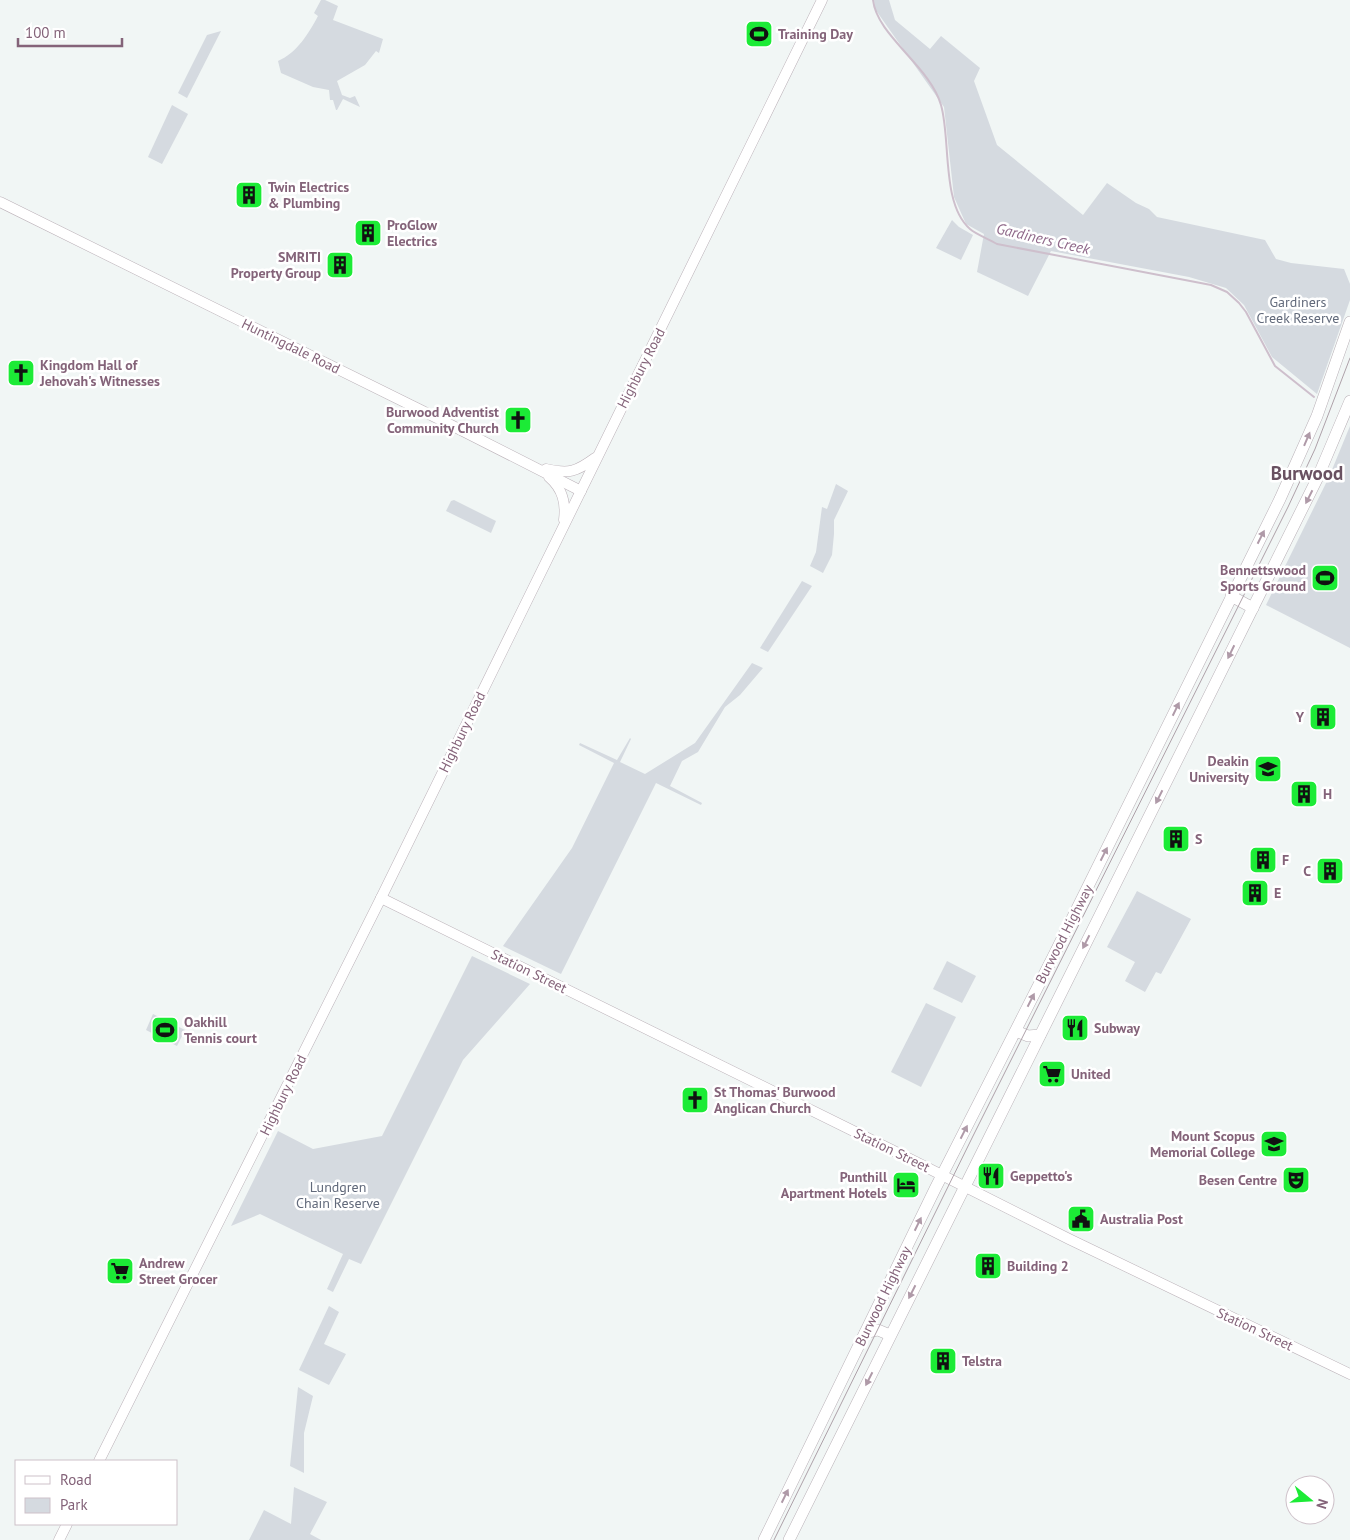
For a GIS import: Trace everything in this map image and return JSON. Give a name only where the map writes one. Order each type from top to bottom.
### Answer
[{"type":"highway","name":"Burwood Highway","points":[[764,1540],[942,1175],[1154,755],[1294,469],[1326,391],[1350,322]]},
{"type":"highway","name":"Burwood Highway","points":[[789,1540],[1318,480],[1350,401]]},
{"type":"highway","points":[[1232,596],[1253,608]]},
{"type":"highway","points":[[1016,1031],[1028,1036],[1040,1034]]},
{"type":"highway","points":[[865,1333],[878,1330],[890,1335]]},
{"type":"main road","name":"Highbury Road","points":[[100,1460],[381,898],[822,0]]},
{"type":"main road","name":"Huntingdale Road","points":[[0,202],[581,491]]},
{"type":"main road","points":[[533,466],[557,472],[568,472],[579,469],[597,456]]},
{"type":"main road","points":[[533,466],[554,482],[563,496],[563,529]]},
{"type":"main road","name":"Station Street","points":[[381,898],[1075,1242],[1350,1374]]},
{"type":"main road","points":[[59,1540],[66,1525]]},
{"type":"green space","points":[[321,0],[338,6],[333,20],[383,39],[379,53],[376,51],[365,65],[337,81],[342,95],[350,98],[355,96],[360,107],[343,99],[336,110],[333,100],[330,100],[329,90],[313,87],[281,73],[278,61],[297,48],[306,36],[318,16],[314,13]]},
{"type":"green space","name":"Gardiners Creek Reserve","points":[[874,0],[889,0],[895,20],[930,49],[941,36],[980,68],[974,81],[997,145],[1083,215],[1107,183],[1136,203],[1149,209],[1157,217],[1265,240],[1276,259],[1291,263],[1344,269],[1350,284],[1350,300],[1317,394],[1272,357],[1244,305],[1226,288],[1189,277],[1051,251],[1028,296],[977,272],[984,234],[966,224],[954,197],[944,107],[875,9]]},
{"type":"green space","points":[[221,31],[187,98],[178,93],[207,35]]},
{"type":"green space","points":[[172,105],[188,114],[162,164],[148,157]]},
{"type":"green space","points":[[952,220],[959,227],[973,235],[961,260],[936,248]]},
{"type":"green space","points":[[1350,426],[1350,648],[1266,605],[1329,477]]},
{"type":"green space","points":[[836,484],[848,491],[834,520],[832,555],[823,573],[810,566],[816,552],[822,507],[827,509]]},
{"type":"green space","points":[[454,500],[496,521],[491,533],[446,511],[451,501]]},
{"type":"green space","points":[[802,581],[812,586],[768,652],[760,648]]},
{"type":"green space","points":[[752,663],[763,668],[740,695],[725,707],[698,752],[682,761],[670,786],[702,803],[701,805],[656,783],[561,974],[503,946],[572,848],[614,763],[579,745],[580,743],[617,760],[630,738],[620,762],[645,774],[695,743]]},
{"type":"green space","points":[[1137,891],[1191,919],[1161,974],[1156,972],[1145,992],[1125,981],[1135,962],[1107,947]]},
{"type":"green space","name":"Lundgren Chain Reserve","points":[[472,956],[530,984],[463,1060],[361,1264],[349,1259],[333,1292],[327,1289],[343,1254],[260,1214],[231,1226],[278,1131],[313,1149],[382,1136]]},
{"type":"green space","points":[[947,961],[976,976],[962,1003],[933,989]]},
{"type":"green space","points":[[926,1003],[956,1017],[921,1087],[891,1072]]},
{"type":"green space","name":"Oakhill Tennis court","points":[[153,1014],[185,1030],[177,1046],[146,1030]]},
{"type":"green space","points":[[329,1306],[339,1312],[324,1344],[346,1354],[329,1385],[299,1370]]},
{"type":"green space","points":[[298,1387],[313,1396],[304,1433],[304,1473],[290,1466]]},
{"type":"green space","points":[[294,1487],[327,1502],[310,1534],[321,1540],[249,1540],[264,1510],[291,1524]]},
{"type":"waterway","name":"Gardiners Creek","points":[[873,0],[884,26],[926,77],[941,105],[951,188],[961,218],[970,229],[997,244],[1211,285],[1227,292],[1246,312],[1275,366],[1314,397]]},
{"type":"tram line","points":[[774,1540],[973,1136],[1288,507],[1315,449],[1350,358]]},
{"type":"place","name":"Training Day","points":[[759,34]]},
{"type":"place","name":"Twin Electrics & Plumbing","points":[[249,195]]},
{"type":"place","name":"ProGlow Electrics","points":[[368,233]]},
{"type":"place","name":"SMRITI Property Group","points":[[340,265]]},
{"type":"place","name":"Kingdom Hall of Jehovah's Witnesses","points":[[21,373]]},
{"type":"place","name":"Burwood Adventist Community Church","points":[[518,420]]},
{"type":"place","name":"Bennettswood Sports Ground","points":[[1325,578]]},
{"type":"place","name":"Y","points":[[1323,717]]},
{"type":"place","name":"Deakin University","points":[[1268,769]]},
{"type":"place","name":"H","points":[[1304,794]]},
{"type":"place","name":"S","points":[[1176,839]]},
{"type":"place","name":"F","points":[[1263,860]]},
{"type":"place","name":"C","points":[[1330,871]]},
{"type":"place","name":"E","points":[[1255,893]]},
{"type":"place","name":"Subway","points":[[1075,1028]]},
{"type":"place","name":"Oakhill Tennis court","points":[[165,1030]]},
{"type":"place","name":"United","points":[[1052,1074]]},
{"type":"place","name":"St Thomas' Burwood Anglican Church","points":[[695,1100]]},
{"type":"place","name":"Mount Scopus Memorial College","points":[[1274,1144]]},
{"type":"place","name":"Geppetto's","points":[[991,1176]]},
{"type":"place","name":"Besen Centre","points":[[1296,1180]]},
{"type":"place","name":"Punthill Apartment Hotels","points":[[906,1185]]},
{"type":"place","name":"Australia Post","points":[[1081,1219]]},
{"type":"place","name":"Building 2","points":[[988,1266]]},
{"type":"place","name":"Andrew Street Grocer","points":[[120,1271]]},
{"type":"place","name":"Telstra","points":[[943,1361]]},
{"type":"district","name":"Burwood","points":[[1307,473]]}]
